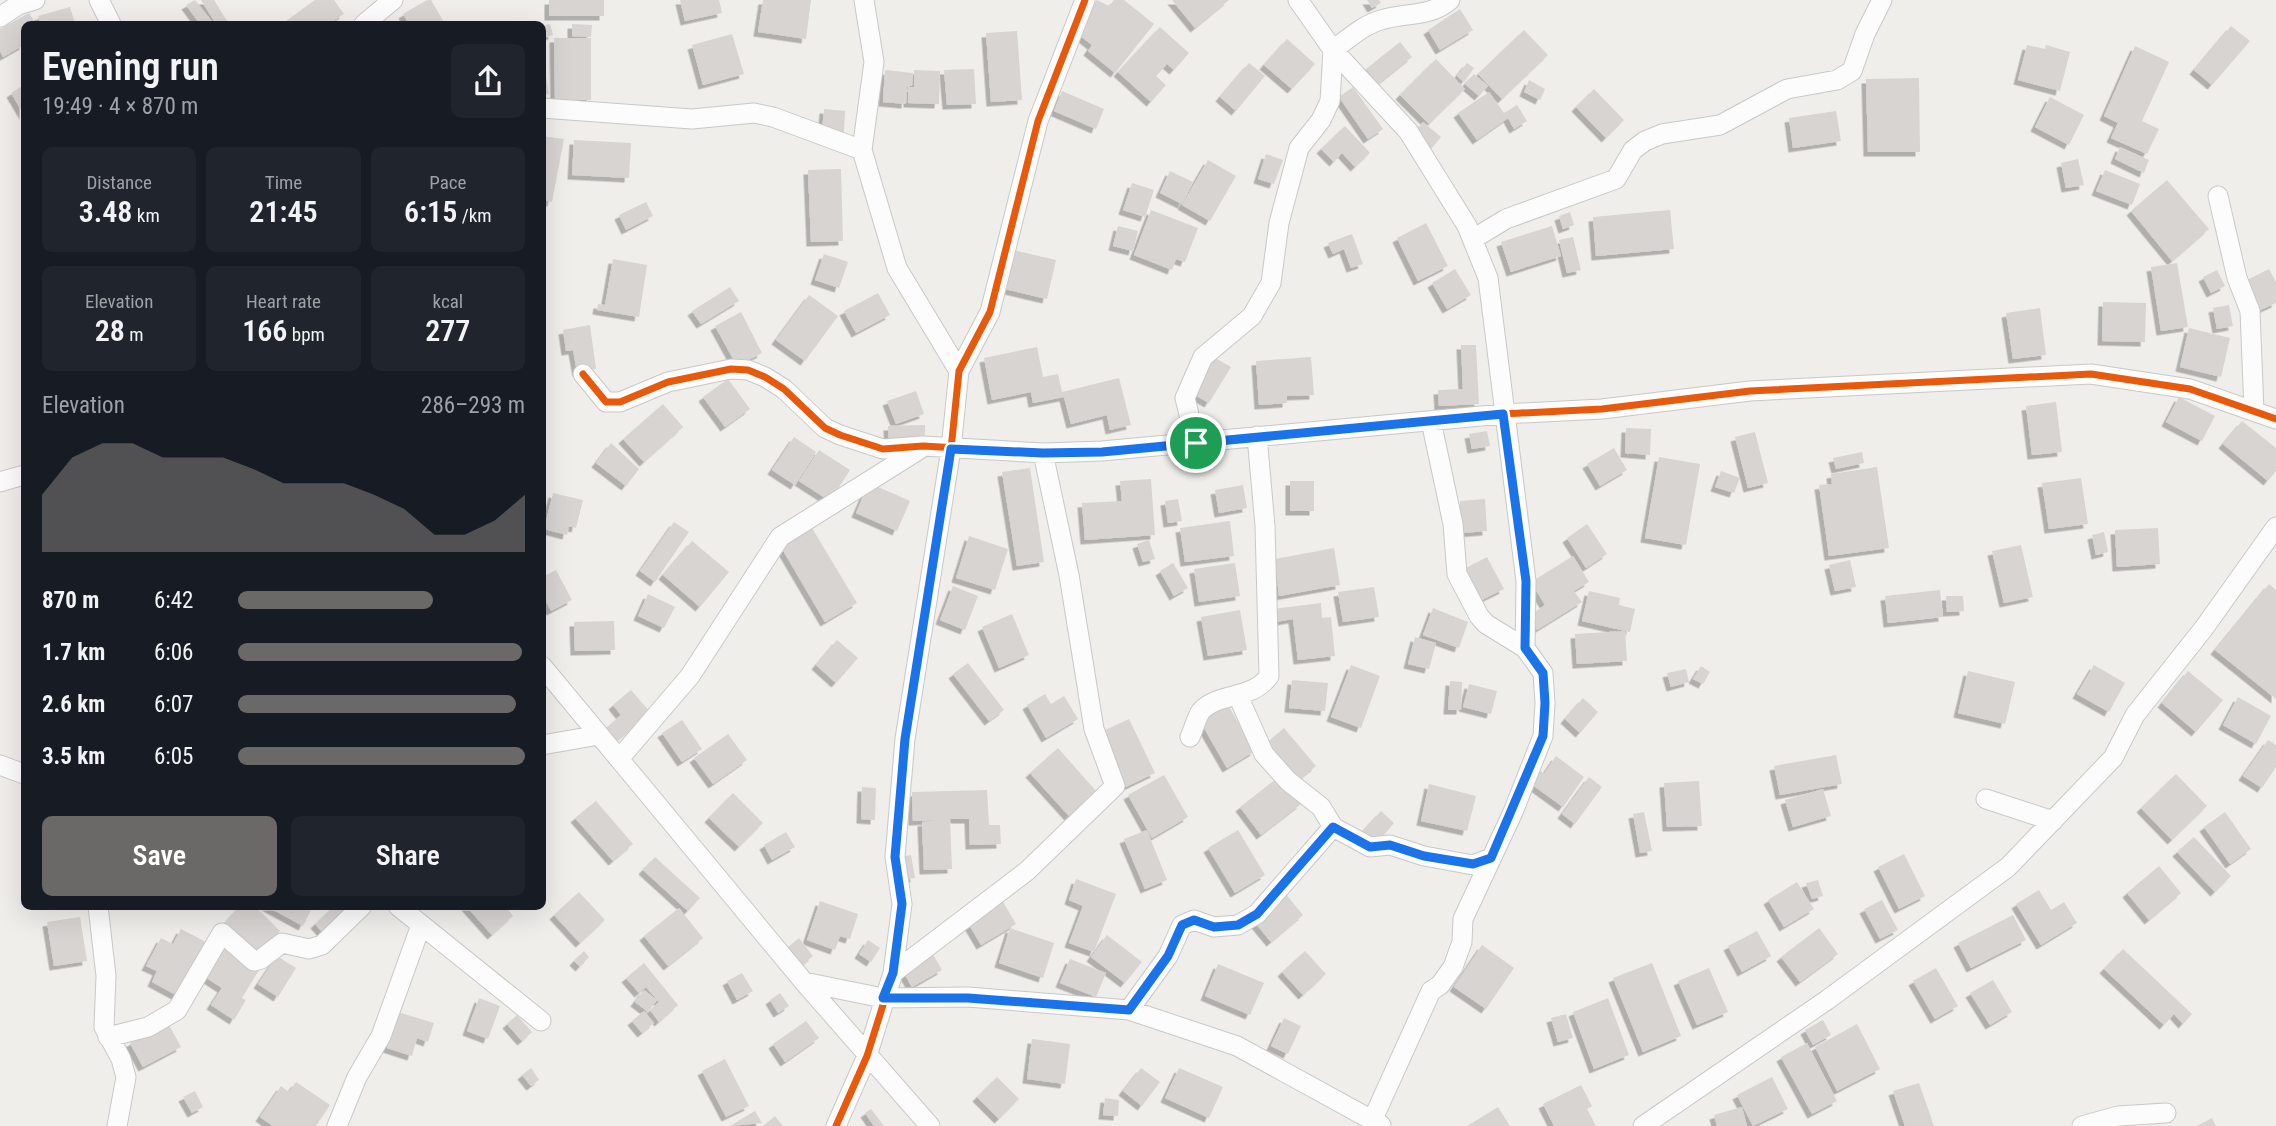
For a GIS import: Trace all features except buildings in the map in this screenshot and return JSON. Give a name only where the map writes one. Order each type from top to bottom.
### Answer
[{"type":"street","points":[[0,17],[18,5],[35,0]]},
{"type":"street","points":[[99,0],[110,21]]},
{"type":"street","points":[[368,21],[393,0]]},
{"type":"street","points":[[864,0],[874,62],[862,150],[897,268],[959,371]]},
{"type":"street","points":[[836,1126],[867,1056],[893,973],[902,904],[895,857],[905,739],[951,449],[959,371],[990,312],[1038,121],[1085,0]]},
{"type":"street","points":[[1298,0],[1333,50],[1408,131],[1473,239],[1488,278],[1526,581],[1525,648]]},
{"type":"street","points":[[1333,50],[1366,26],[1402,15],[1436,10],[1450,0]]},
{"type":"street","points":[[1473,239],[1506,219],[1616,179],[1633,150],[1662,134],[1720,125],[1787,89],[1837,80],[1852,71],[1865,34],[1882,0]]},
{"type":"street","points":[[1196,443],[1185,398],[1203,356],[1252,316],[1272,283],[1279,223],[1299,148],[1321,120],[1330,101],[1333,50]]},
{"type":"street","points":[[546,108],[692,119],[754,113],[862,150]]},
{"type":"street","points":[[2218,196],[2237,278],[2250,311],[2254,411]]},
{"type":"street","points":[[583,374],[606,402],[620,402],[668,382],[732,369],[748,370],[784,389],[825,428],[840,436],[883,449],[923,446],[1043,453],[1196,443],[1503,414],[1602,409],[1750,391],[2091,374],[2190,389],[2276,419]]},
{"type":"street","points":[[804,982],[883,998],[968,998],[1129,1010],[1237,1046],[1377,1123],[1431,991],[1440,985],[1453,967],[1462,942],[1463,919],[1543,736],[1543,673],[1525,648],[1486,624],[1457,574],[1453,524],[1432,421]]},
{"type":"street","points":[[1190,737],[1199,713],[1209,704],[1238,696],[1264,684],[1269,676],[1265,527],[1257,436]]},
{"type":"street","points":[[619,759],[690,676],[780,537],[923,446]]},
{"type":"street","points":[[893,973],[1027,871],[1115,786],[1094,729],[1069,575],[1043,453]]},
{"type":"street","points":[[0,482],[21,476]]},
{"type":"street","points":[[1643,1126],[1826,1000],[2008,867],[2113,758],[2135,715],[2204,628],[2276,527]]},
{"type":"street","points":[[546,671],[804,982],[930,1126]]},
{"type":"street","points":[[1238,696],[1264,754],[1288,781],[1321,807],[1333,827],[1370,847],[1390,845],[1424,856],[1473,864],[1491,858]]},
{"type":"street","points":[[546,744],[599,735]]},
{"type":"street","points":[[0,765],[21,773]]},
{"type":"street","points":[[1986,799],[2053,821]]},
{"type":"street","points":[[1129,1010],[1168,956],[1182,925],[1194,920],[1214,927],[1238,925],[1257,914],[1333,827]]},
{"type":"street","points":[[98,910],[106,976],[104,1027],[121,1059],[126,1077],[117,1126]]},
{"type":"street","points":[[108,1037],[148,1027],[177,1010],[222,933],[254,961],[261,959],[282,943],[309,949],[322,945],[358,910]]},
{"type":"street","points":[[403,910],[541,1021]]},
{"type":"street","points":[[337,1126],[357,1077],[381,1037],[421,925]]},
{"type":"street","points":[[2082,1126],[2119,1116],[2166,1112]]},
{"type":"cycle path","points":[[836,1126],[867,1056],[893,973],[902,904],[895,857],[905,739],[951,449],[959,371],[990,312],[1038,121],[1085,0]]},
{"type":"cycle path","points":[[583,374],[606,402],[620,402],[668,382],[731,369],[748,370],[784,389],[825,428],[883,449],[923,446],[1043,453],[1102,451],[1503,414],[1602,409],[1750,391],[2091,374],[2190,389],[2276,419]]},
{"type":"route","points":[[1503,414],[1526,581],[1525,648],[1543,673],[1545,703],[1543,736],[1513,812],[1491,858],[1473,864],[1455,863],[1390,845],[1370,847],[1333,827],[1283,881],[1257,914],[1238,925],[1214,927],[1189,920],[1182,925],[1176,933],[1168,956],[1129,1010],[1072,1003],[968,998],[883,998],[893,973],[902,904],[895,857],[905,739],[951,449],[1043,453],[1102,452],[1196,443],[1503,414]]}]
